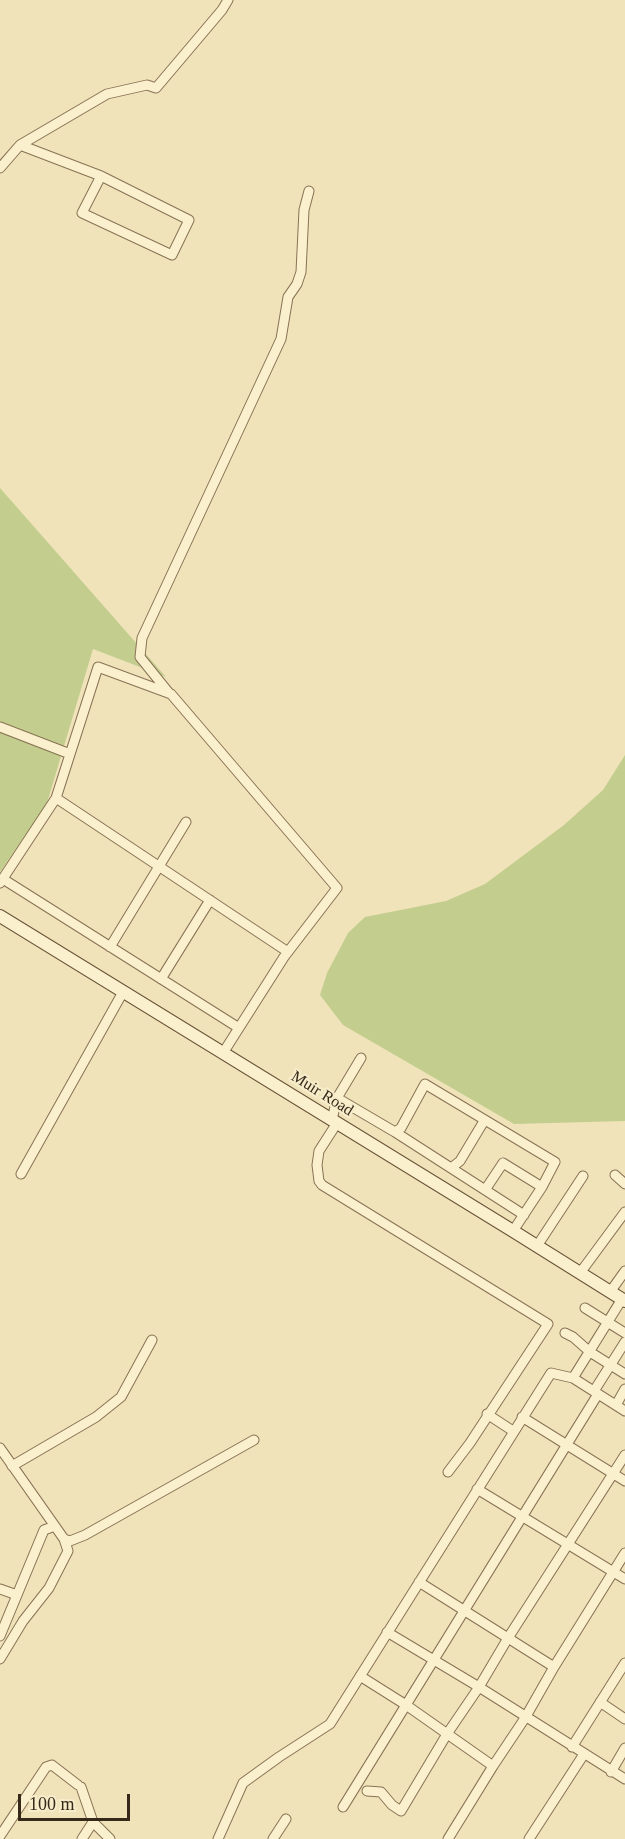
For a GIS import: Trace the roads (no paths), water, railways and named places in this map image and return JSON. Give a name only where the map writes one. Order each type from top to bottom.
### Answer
[{"type":"main road","name":"Muir Road","points":[[0,916],[623,1300]]},
{"type":"street","points":[[0,168],[20,145],[107,94],[147,85],[156,88],[228,0]]},
{"type":"street","points":[[20,145],[100,176],[189,220],[172,255],[82,213],[100,176]]},
{"type":"street","points":[[223,1053],[288,952],[337,888],[140,657],[142,638],[281,339],[288,297],[297,284],[301,272],[304,210],[309,191]]},
{"type":"street","points":[[171,694],[99,667],[56,798],[1,881],[239,1028]]},
{"type":"street","points":[[0,727],[70,754]]},
{"type":"street","points":[[56,798],[288,952]]},
{"type":"street","points":[[110,947],[186,822]]},
{"type":"street","points":[[161,979],[210,900]]},
{"type":"street","points":[[21,1173],[123,992]]},
{"type":"street","points":[[361,1058],[338,1098],[334,1122],[319,1151],[317,1166],[319,1181],[322,1185],[548,1324],[470,1443],[448,1472]]},
{"type":"street","points":[[395,1132],[401,1128],[425,1084],[555,1162],[542,1187],[513,1231]]},
{"type":"street","points":[[338,1098],[524,1215]]},
{"type":"street","points":[[451,1168],[460,1161],[484,1121]]},
{"type":"street","points":[[485,1190],[503,1163],[542,1187]]},
{"type":"street","points":[[615,1174],[625,1184]]},
{"type":"street","points":[[537,1246],[583,1176]]},
{"type":"street","points":[[580,1273],[625,1212]]},
{"type":"street","points":[[610,1292],[625,1271]]},
{"type":"street","points":[[573,1378],[623,1300]]},
{"type":"street","points":[[585,1308],[625,1333]]},
{"type":"street","points":[[565,1333],[625,1374]]},
{"type":"street","points":[[12,1466],[96,1417],[121,1397],[152,1340]]},
{"type":"street","points":[[343,1807],[567,1445],[625,1342]]},
{"type":"street","points":[[218,1839],[243,1783],[279,1756],[330,1724],[550,1373],[573,1378],[625,1411]]},
{"type":"street","points":[[615,1405],[625,1389]]},
{"type":"street","points":[[487,1414],[513,1431]]},
{"type":"street","points":[[522,1417],[625,1481]]},
{"type":"street","points":[[64,1539],[70,1541],[85,1535],[254,1440]]},
{"type":"street","points":[[0,1448],[64,1539],[68,1551],[49,1588],[23,1621],[0,1659]]},
{"type":"street","points":[[367,1791],[381,1792],[392,1806],[401,1811],[447,1734],[625,1455]]},
{"type":"street","points":[[477,1489],[625,1579]]},
{"type":"street","points":[[1,1632],[44,1530],[54,1526]]},
{"type":"street","points":[[448,1839],[625,1553]]},
{"type":"street","points":[[419,1582],[554,1667]]},
{"type":"street","points":[[0,1589],[17,1595]]},
{"type":"street","points":[[387,1632],[625,1779]]},
{"type":"street","points":[[572,1747],[625,1663]]},
{"type":"street","points":[[360,1676],[493,1766]]},
{"type":"street","points":[[600,1702],[625,1719]]},
{"type":"street","points":[[611,1772],[625,1748]]},
{"type":"street","points":[[529,1839],[584,1754]]},
{"type":"street","points":[[0,1836],[46,1767],[52,1765],[80,1786],[93,1822],[110,1839]]},
{"type":"street","points":[[273,1839],[286,1819]]},
{"type":"street","points":[[82,1839],[93,1822]]}]
